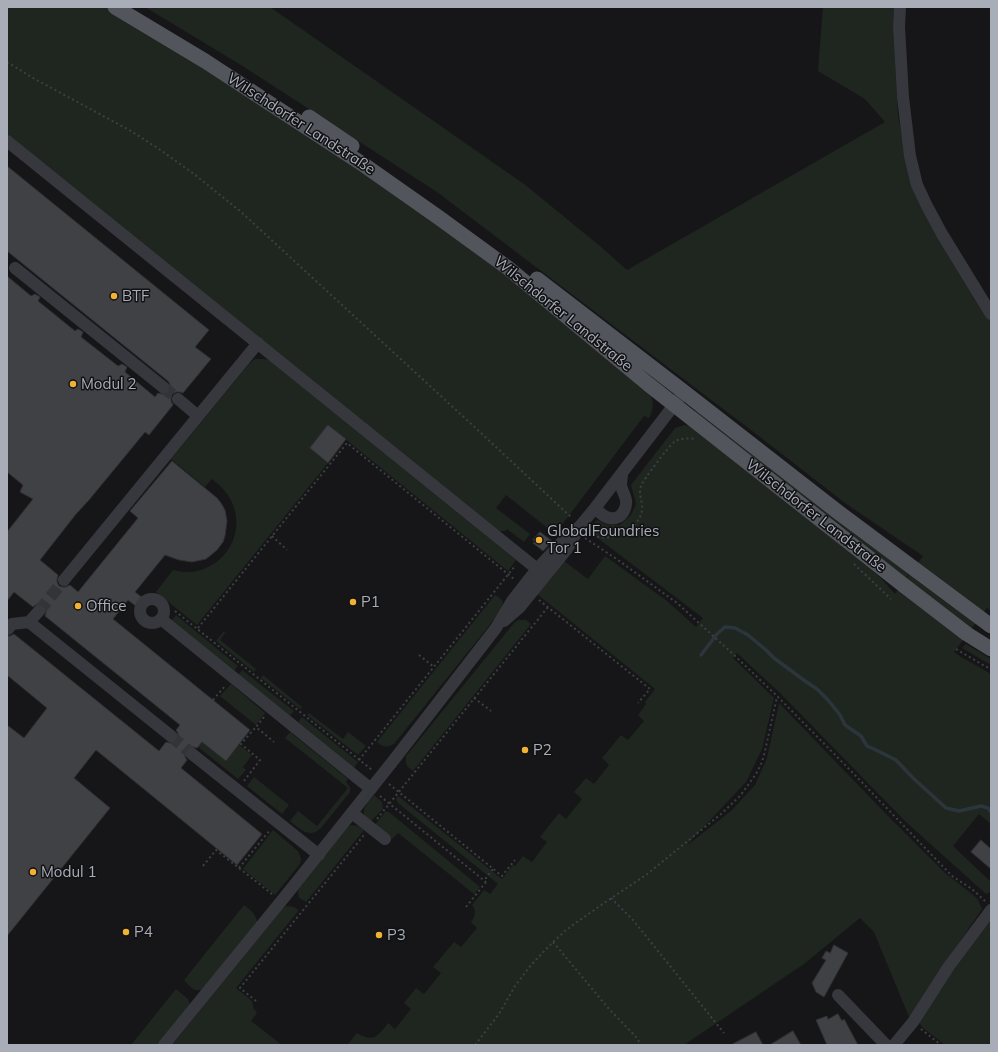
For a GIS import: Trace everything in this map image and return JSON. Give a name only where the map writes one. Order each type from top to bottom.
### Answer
[{"type":"main road","name":"Wilschdorfer Landstraße","points":[[115,7],[205,61],[364,165],[508,268],[648,384],[902,584],[968,634],[991,649]]},
{"type":"main road","name":"Wilschdorfer Landstraße","points":[[134,7],[328,129],[500,250],[838,512],[991,626]]},
{"type":"street","points":[[900,7],[899,27],[903,97],[910,156],[918,185],[942,234],[991,314]]},
{"type":"street","points":[[7,141],[537,569]]},
{"type":"street","points":[[10,264],[163,387]]},
{"type":"street","points":[[64,580],[258,343]]},
{"type":"street","points":[[527,590],[537,569],[561,543],[580,526],[595,508],[684,392]]},
{"type":"street","points":[[178,399],[198,416]]},
{"type":"street","points":[[595,508],[601,514],[609,518],[616,518],[622,514],[626,506],[626,499],[621,484],[622,473]]},
{"type":"street","points":[[164,1045],[371,789],[496,628],[512,601],[527,590],[567,549],[580,526]]},
{"type":"street","points":[[8,629],[12,624],[29,622],[39,611]]},
{"type":"street","points":[[161,619],[371,789]]},
{"type":"street","points":[[29,622],[171,736]]},
{"type":"street","points":[[192,754],[319,855]]},
{"type":"street","points":[[352,812],[385,839]]},
{"type":"street","points":[[894,1045],[915,1018],[989,906]]},
{"type":"street","points":[[838,995],[886,1045]]},
{"type":"path","points":[[7,62],[33,78],[131,131],[194,174],[229,202],[453,406],[590,534],[596,537],[604,538],[614,537],[626,532],[641,516],[642,509],[640,488],[644,480],[674,442],[682,439],[696,439]]},
{"type":"path","points":[[198,628],[347,443],[650,689],[638,703]]},
{"type":"path","points":[[580,526],[583,537],[618,560],[676,603],[719,641],[778,696],[952,876],[972,889],[989,906]]},
{"type":"path","points":[[272,536],[287,550]]},
{"type":"path","points":[[359,760],[522,557]]},
{"type":"path","points":[[851,561],[891,599]]},
{"type":"path","points":[[256,1001],[240,988],[548,607]]},
{"type":"path","points":[[175,611],[198,628],[502,876],[515,860]]},
{"type":"path","points":[[956,649],[991,669]]},
{"type":"path","points":[[419,655],[434,667]]},
{"type":"path","points":[[475,1045],[499,1014],[515,986],[542,952],[566,930],[663,862],[721,814],[740,796],[756,774],[762,762],[778,696]]},
{"type":"path","points":[[474,698],[491,711]]},
{"type":"path","points":[[248,776],[260,760],[241,744],[271,709]]},
{"type":"path","points":[[256,727],[274,742]]},
{"type":"path","points":[[371,789],[486,882]]},
{"type":"path","points":[[239,868],[277,821]]},
{"type":"path","points":[[204,866],[216,850],[281,902]]},
{"type":"path","points":[[466,907],[486,882],[486,878],[493,869]]},
{"type":"path","points":[[612,898],[633,920],[724,1033]]},
{"type":"path","points":[[553,942],[609,1009],[636,1036],[640,1045]]},
{"type":"path","points":[[915,1018],[941,1045]]},
{"type":"shaded area","points":[[7,7],[107,7],[127,18],[394,190],[491,263],[651,396],[653,407],[649,418],[644,416],[555,534],[506,495],[496,508],[530,534],[524,542],[507,529],[505,531],[499,531],[7,134]]},
{"type":"shaded area","points":[[145,7],[270,7],[524,184],[627,270],[885,122],[865,99],[818,71],[823,7],[894,7],[893,25],[898,115],[908,164],[991,323],[991,611],[987,608],[954,652],[991,674],[991,824],[979,814],[953,846],[991,882],[991,892],[986,894],[906,822],[781,694],[737,653],[733,658],[774,698],[762,749],[746,782],[686,846],[731,811],[755,785],[767,758],[779,703],[945,873],[977,898],[982,909],[909,1017],[874,932],[860,918],[804,964],[684,1045],[347,1045],[357,1033],[371,1038],[375,1037],[388,1023],[395,1029],[411,1009],[404,1003],[416,988],[424,994],[441,973],[433,967],[454,942],[461,947],[477,928],[471,922],[475,914],[475,909],[472,905],[484,890],[490,894],[498,884],[398,803],[396,799],[398,796],[502,879],[513,865],[515,866],[523,856],[532,862],[547,842],[540,837],[559,813],[566,819],[582,799],[574,792],[586,778],[594,784],[609,765],[602,758],[621,735],[628,740],[644,721],[638,715],[646,704],[645,702],[655,689],[537,594],[564,561],[588,579],[605,556],[667,601],[696,627],[703,618],[587,530],[597,520],[608,525],[620,525],[631,515],[636,504],[631,485],[675,428],[684,425],[694,427],[880,577],[895,594],[923,556],[845,503],[437,192],[241,65]]},
{"type":"shaded area","points":[[255,359],[269,360],[516,560],[508,571],[328,425],[310,448],[328,463],[197,625],[156,592],[173,570],[191,572],[208,567],[217,562],[230,546],[236,526],[236,516],[233,505],[227,494],[222,487],[212,479],[205,487],[171,459],[249,364]]},
{"type":"shaded area","points":[[696,410],[910,572],[906,578],[695,412]]},
{"type":"shaded area","points":[[495,595],[501,599],[503,603],[500,612],[394,744],[383,746],[379,744],[377,742]]},
{"type":"shaded area","points":[[176,615],[238,666],[234,671],[172,620]]},
{"type":"shaded area","points":[[518,620],[526,620],[531,624],[413,771],[406,765],[406,756]]},
{"type":"shaded area","points":[[224,631],[225,633],[220,640],[256,669],[254,672],[216,641]]},
{"type":"shaded area","points":[[966,644],[991,659],[991,665],[962,648]]},
{"type":"shaded area","points":[[242,670],[294,711],[290,716],[238,675]]},
{"type":"shaded area","points":[[263,675],[302,707],[300,709],[261,678]]},
{"type":"shaded area","points":[[231,684],[265,713],[256,725],[220,696]]},
{"type":"shaded area","points":[[309,713],[343,739],[348,732],[366,746],[358,755],[307,715]]},
{"type":"shaded area","points":[[302,717],[358,762],[354,768],[298,722]]},
{"type":"shaded area","points":[[290,732],[348,779],[346,782],[350,788],[350,792],[321,828],[312,833],[304,832],[290,821],[298,811],[317,826],[348,788],[285,738]]},
{"type":"shaded area","points":[[202,742],[226,761],[239,745],[252,755],[243,767],[246,770],[238,779],[198,747]]},
{"type":"shaded area","points":[[254,777],[289,805],[282,814],[247,786]]},
{"type":"shaded area","points":[[374,795],[382,802],[383,809],[370,822],[365,818],[364,811]]},
{"type":"shaded area","points":[[385,812],[389,812],[480,887],[474,894],[398,833],[392,839],[374,826]]},
{"type":"shaded area","points":[[351,825],[358,826],[364,830],[306,902],[299,898],[298,890],[300,887]]},
{"type":"shaded area","points":[[273,830],[298,851],[301,859],[300,864],[275,895],[243,869]]},
{"type":"shaded area","points":[[244,905],[255,915],[257,924],[204,989],[192,989],[184,980]]},
{"type":"shaded area","points":[[286,906],[294,907],[299,910],[236,988],[252,1001],[254,1009],[257,1013],[251,1021],[282,1045],[172,1045],[283,908]]},
{"type":"shaded area","points":[[991,919],[991,1045],[945,1045],[922,1027],[918,1021],[953,969]]},
{"type":"shaded area","points":[[176,989],[188,999],[190,1004],[159,1045],[131,1045]]},
{"type":"building","points":[[7,166],[209,330],[195,347],[211,359],[183,393],[176,392],[172,394],[171,401],[173,405],[149,435],[145,432],[76,514],[40,560],[58,575],[57,582],[59,586],[66,587],[70,585],[78,592],[138,518],[130,511],[172,461],[217,498],[225,510],[227,521],[223,542],[217,550],[206,559],[192,562],[179,560],[165,555],[135,592],[144,599],[137,607],[128,600],[113,619],[250,730],[226,761],[202,742],[197,748],[189,747],[186,749],[185,757],[187,760],[181,768],[262,834],[237,865],[96,750],[74,778],[110,808],[7,936],[7,725],[24,738],[47,708],[7,675],[7,636],[14,634],[159,751],[166,742],[173,743],[177,741],[178,733],[176,730],[180,725],[45,616],[46,609],[44,605],[37,604],[33,607],[14,592],[7,601],[7,532],[33,499],[20,492],[23,485],[7,472],[7,276],[31,296],[35,294],[40,297],[38,301],[75,331],[78,329],[83,332],[81,337],[118,366],[122,364],[127,367],[125,372],[155,397],[158,393],[166,394],[169,391],[170,384],[7,251]]},
{"type":"building","points":[[328,425],[346,439],[328,463],[310,448]]},
{"type":"building","points":[[540,532],[552,541],[543,551],[533,543],[535,542],[533,540]]},
{"type":"building","points":[[981,840],[991,849],[991,869],[971,852]]},
{"type":"building","points":[[834,945],[848,953],[824,997],[816,992],[812,983],[826,960],[822,958],[826,951],[830,953]]},
{"type":"building","points":[[838,1014],[842,1021],[844,1019],[858,1045],[827,1045],[816,1020],[827,1016],[828,1019]]},
{"type":"building","points":[[793,1031],[801,1045],[770,1045]]},
{"type":"building","points":[[756,1032],[763,1045],[731,1045]]},
{"type":"waterway","points":[[701,655],[717,634],[725,627],[735,628],[748,635],[774,658],[817,689],[840,715],[845,725],[861,736],[867,746],[896,760],[913,778],[946,808],[959,811],[981,806],[988,808],[991,812]]},
{"type":"tunnel","points":[[163,387],[178,399]]},
{"type":"tunnel","points":[[39,611],[64,580]]},
{"type":"tunnel","points":[[171,736],[192,754]]},
{"type":"place","name":"BTF","points":[[114,296]]},
{"type":"place","name":"Modul 2","points":[[73,384]]},
{"type":"place","name":"GlobalFoundries Tor 1","points":[[539,540]]},
{"type":"place","name":"P1","points":[[353,602]]},
{"type":"place","name":"Office","points":[[78,606]]},
{"type":"place","name":"P2","points":[[525,750]]},
{"type":"place","name":"Modul 1","points":[[33,872]]},
{"type":"place","name":"P4","points":[[126,932]]},
{"type":"place","name":"P3","points":[[379,935]]}]
